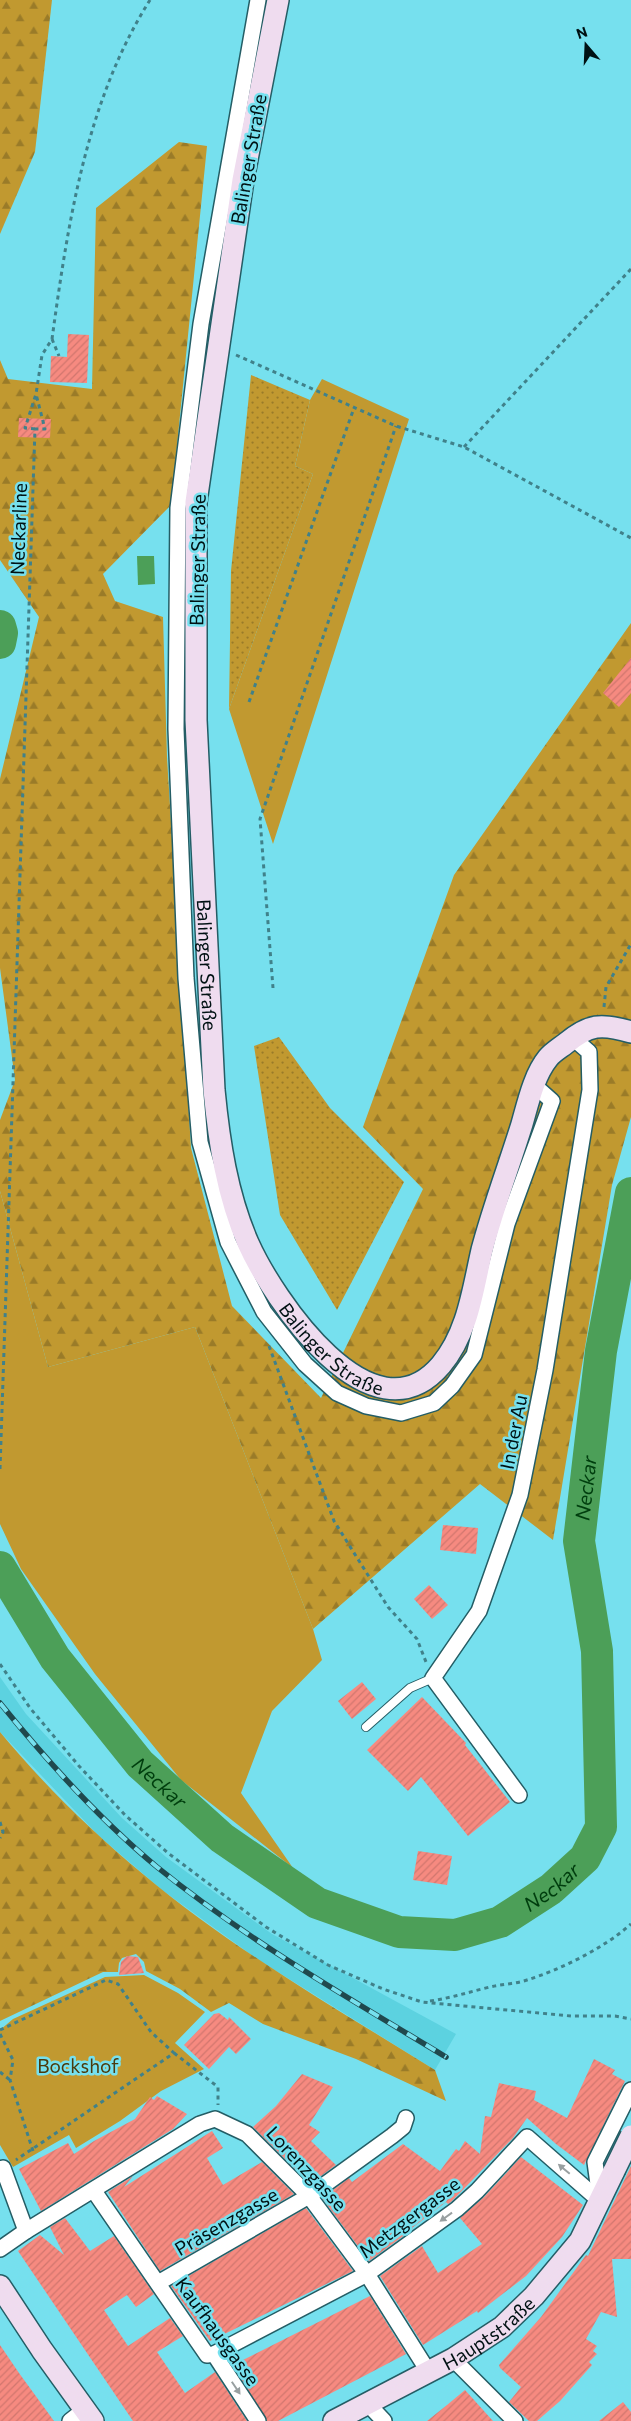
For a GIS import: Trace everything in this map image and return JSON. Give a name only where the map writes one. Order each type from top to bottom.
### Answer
[{"type":"main road","name":"Balinger Straße","points":[[278,0],[243,180],[196,502],[194,568],[196,730],[214,1090],[219,1140],[228,1183],[248,1243],[274,1288],[310,1337],[334,1362],[368,1384],[386,1388],[409,1386],[424,1379],[445,1359],[455,1345],[471,1302],[483,1249],[534,1085],[548,1058],[583,1030],[602,1025]]},
{"type":"main road","points":[[602,1025],[629,1032]]},
{"type":"main road","name":"Hauptstraße","points":[[334,2421],[453,2359],[502,2327],[534,2296],[580,2241],[631,2136]]},
{"type":"main road","points":[[0,2286],[83,2417]]},
{"type":"street","points":[[258,0],[201,324],[178,508],[176,729],[186,978],[200,1142],[228,1242],[264,1312],[305,1364],[337,1393],[366,1406],[401,1413],[434,1403],[452,1386],[474,1355],[507,1224],[552,1101],[534,1085]]},
{"type":"street","name":"In der Au","points":[[433,1678],[479,1611],[520,1495],[545,1370],[590,1090],[589,1052],[573,1038]]},
{"type":"street","points":[[433,1678],[519,1796]]},
{"type":"street","points":[[600,2201],[596,2162],[631,2090]]},
{"type":"street","name":"Präsenzgasse","points":[[158,2283],[309,2196],[392,2136],[403,2127],[406,2118]]},
{"type":"street","points":[[0,2249],[200,2124],[215,2119]]},
{"type":"street","name":"Lorenzgasse","points":[[215,2119],[247,2134],[309,2196],[367,2274],[428,2371]]},
{"type":"street","name":"Metzgergasse","points":[[214,2354],[367,2274],[457,2208],[477,2191],[526,2137],[600,2201]]},
{"type":"street","points":[[3,2168],[26,2231]]},
{"type":"street","name":"Kaufhausgasse","points":[[94,2191],[207,2356],[214,2354],[258,2421]]},
{"type":"street","points":[[453,2359],[515,2421]]},
{"type":"street","points":[[368,2404],[384,2421]]},
{"type":"lane","points":[[366,1727],[410,1688],[433,1678]]},
{"type":"path","points":[[59,356],[52,339],[84,158],[113,68],[150,0]]},
{"type":"path","points":[[464,447],[631,268]]},
{"type":"path","name":"Neckarline","points":[[36,394],[25,428],[44,429],[36,394],[36,384],[42,355],[52,339]]},
{"type":"path","points":[[218,347],[396,426],[464,447],[631,538]]},
{"type":"path","points":[[249,702],[354,408]]},
{"type":"path","points":[[273,988],[260,819],[396,426]]},
{"type":"path","name":"Neckarline","points":[[0,1469],[35,429]]},
{"type":"path","points":[[602,1025],[606,987],[631,944]]},
{"type":"path","points":[[268,1345],[334,1521],[388,1607],[417,1639],[433,1678]]},
{"type":"path","points":[[0,1664],[30,1708],[79,1766],[125,1815],[168,1853],[266,1927],[328,1965],[383,1989],[422,2002],[571,2016],[615,2016],[631,2019]]},
{"type":"path","points":[[0,1822],[3,1832],[0,1838]]},
{"type":"path","points":[[422,2002],[450,1998],[527,1980],[582,1956],[615,1938],[631,1924]]},
{"type":"path","points":[[0,2030],[106,1980],[118,1984],[151,2032],[174,2053],[218,2087],[220,2099],[215,2119]]},
{"type":"path","points":[[0,2034],[13,2060],[10,2080],[33,2150]]},
{"type":"path","points":[[3,2168],[33,2150],[174,2053]]},
{"type":"path","points":[[0,2072],[10,2080]]},
{"type":"shaded area","points":[[137,556],[154,556],[155,584],[138,585]]},
{"type":"shaded area","points":[[0,1677],[26,1714],[122,1818],[166,1857],[272,1934],[456,2034],[435,2070],[257,1959],[162,1890],[99,1836],[0,1732]]},
{"type":"green space","points":[[0,0],[52,0],[35,152],[0,234]]},
{"type":"green space","points":[[179,142],[207,146],[171,505],[103,574],[115,601],[163,617],[167,757],[191,1148],[232,1306],[321,1398],[423,1189],[363,1127],[454,875],[631,623],[631,1117],[612,1185],[553,1540],[480,1484],[313,1629],[195,1327],[48,1367],[0,1191],[0,1120],[15,1080],[0,968],[0,779],[39,617],[0,560],[0,360],[8,379],[92,389],[96,208]]},
{"type":"green space","points":[[251,375],[310,400],[295,466],[313,474],[229,709],[231,571]]},
{"type":"green space","points":[[322,379],[409,419],[273,844],[229,709],[313,474],[295,466],[310,400]]},
{"type":"green space","points":[[279,1037],[330,1108],[404,1182],[337,1310],[280,1215],[254,1046]]},
{"type":"green space","points":[[0,1191],[48,1367],[195,1327],[313,1629],[322,1660],[272,1711],[241,1793],[293,1868],[181,1780],[95,1674],[21,1569],[0,1524]]},
{"type":"green space","points":[[0,1732],[88,1826],[153,1883],[222,1935],[258,1959],[435,2070],[446,2101],[356,2059],[263,2024],[229,2003],[211,2012],[180,1989],[146,1971],[144,1962],[136,1954],[122,1958],[119,1963],[118,1972],[103,1972],[0,2021]]},
{"type":"green space","name":"Bockshof","points":[[144,1975],[178,1993],[205,2012],[175,2043],[204,2069],[161,2091],[120,2121],[76,2148],[69,2135],[13,2167],[0,2145],[0,2030],[13,2019],[105,1977]]},
{"type":"building","points":[[68,334],[89,335],[87,383],[50,382],[51,356],[67,357]]},
{"type":"building","points":[[19,418],[51,419],[50,438],[18,437]]},
{"type":"building","points":[[631,658],[631,693],[619,707],[603,693]]},
{"type":"building","points":[[443,1525],[478,1528],[476,1554],[440,1550]]},
{"type":"building","points":[[429,1585],[448,1605],[432,1619],[414,1599]]},
{"type":"building","points":[[362,1682],[376,1699],[352,1719],[338,1701]]},
{"type":"building","points":[[422,1697],[466,1743],[465,1745],[510,1802],[468,1836],[421,1777],[408,1791],[367,1750]]},
{"type":"building","points":[[418,1851],[452,1856],[447,1885],[413,1880]]},
{"type":"building","points":[[127,1956],[138,1957],[144,1973],[119,1975],[121,1962]]},
{"type":"building","points":[[219,2013],[228,2020],[229,2017],[251,2039],[236,2054],[229,2047],[209,2069],[184,2045],[214,2014]]},
{"type":"building","points":[[594,2059],[615,2070],[612,2074],[625,2081],[584,2165],[556,2144],[527,2118],[513,2138],[451,2202],[448,2204],[446,2202],[369,2261],[322,2198],[349,2178],[352,2182],[403,2144],[440,2171],[456,2149],[459,2151],[465,2141],[480,2154],[485,2116],[491,2117],[499,2083],[536,2091],[534,2100],[567,2118]]},
{"type":"building","points":[[302,2074],[333,2087],[309,2125],[320,2132],[311,2141],[336,2165],[310,2184],[253,2127],[276,2106]]},
{"type":"building","points":[[157,2096],[187,2114],[173,2129],[41,2211],[19,2169],[68,2143],[74,2154],[135,2119],[150,2097],[154,2100]]},
{"type":"building","points":[[212,2131],[223,2148],[207,2158],[223,2185],[262,2162],[294,2194],[160,2271],[108,2192],[133,2176],[124,2187]]},
{"type":"building","points":[[521,2157],[583,2205],[562,2237],[526,2276],[478,2313],[477,2311],[423,2345],[380,2276],[422,2246],[438,2273],[482,2244],[460,2218],[484,2197]]},
{"type":"building","points":[[631,2166],[631,2259],[612,2259],[617,2317],[601,2312],[586,2339],[597,2346],[593,2351],[597,2354],[589,2362],[592,2365],[560,2401],[537,2421],[529,2421],[509,2402],[521,2387],[499,2365],[541,2317],[586,2255],[588,2256]]},
{"type":"building","points":[[306,2208],[353,2271],[210,2341],[171,2286]]},
{"type":"building","points":[[65,2218],[90,2251],[114,2236],[154,2294],[136,2307],[127,2295],[104,2310],[128,2346],[170,2318],[183,2336],[157,2352],[185,2393],[215,2372],[247,2421],[133,2421],[18,2251],[40,2235],[64,2255],[50,2227]]},
{"type":"building","points":[[370,2296],[406,2354],[278,2421],[267,2421],[233,2365]]},
{"type":"building","points":[[0,2345],[19,2373],[54,2421],[0,2421]]},
{"type":"building","points":[[465,2390],[493,2421],[427,2421],[447,2405]]},
{"type":"building","points":[[623,2402],[631,2412],[631,2421],[599,2421]]},
{"type":"waterway","name":"Neckar","points":[[0,626],[2,633],[0,643]]},
{"type":"waterway","name":"Neckar","points":[[0,1567],[55,1658],[140,1764],[222,1838],[317,1903],[399,1932],[455,1935],[500,1922],[551,1889],[585,1858],[601,1827],[597,1651],[579,1541],[601,1351],[631,1193]]},
{"type":"railway","points":[[0,1703],[74,1789],[136,1849],[191,1894],[335,1990],[446,2057]]}]
